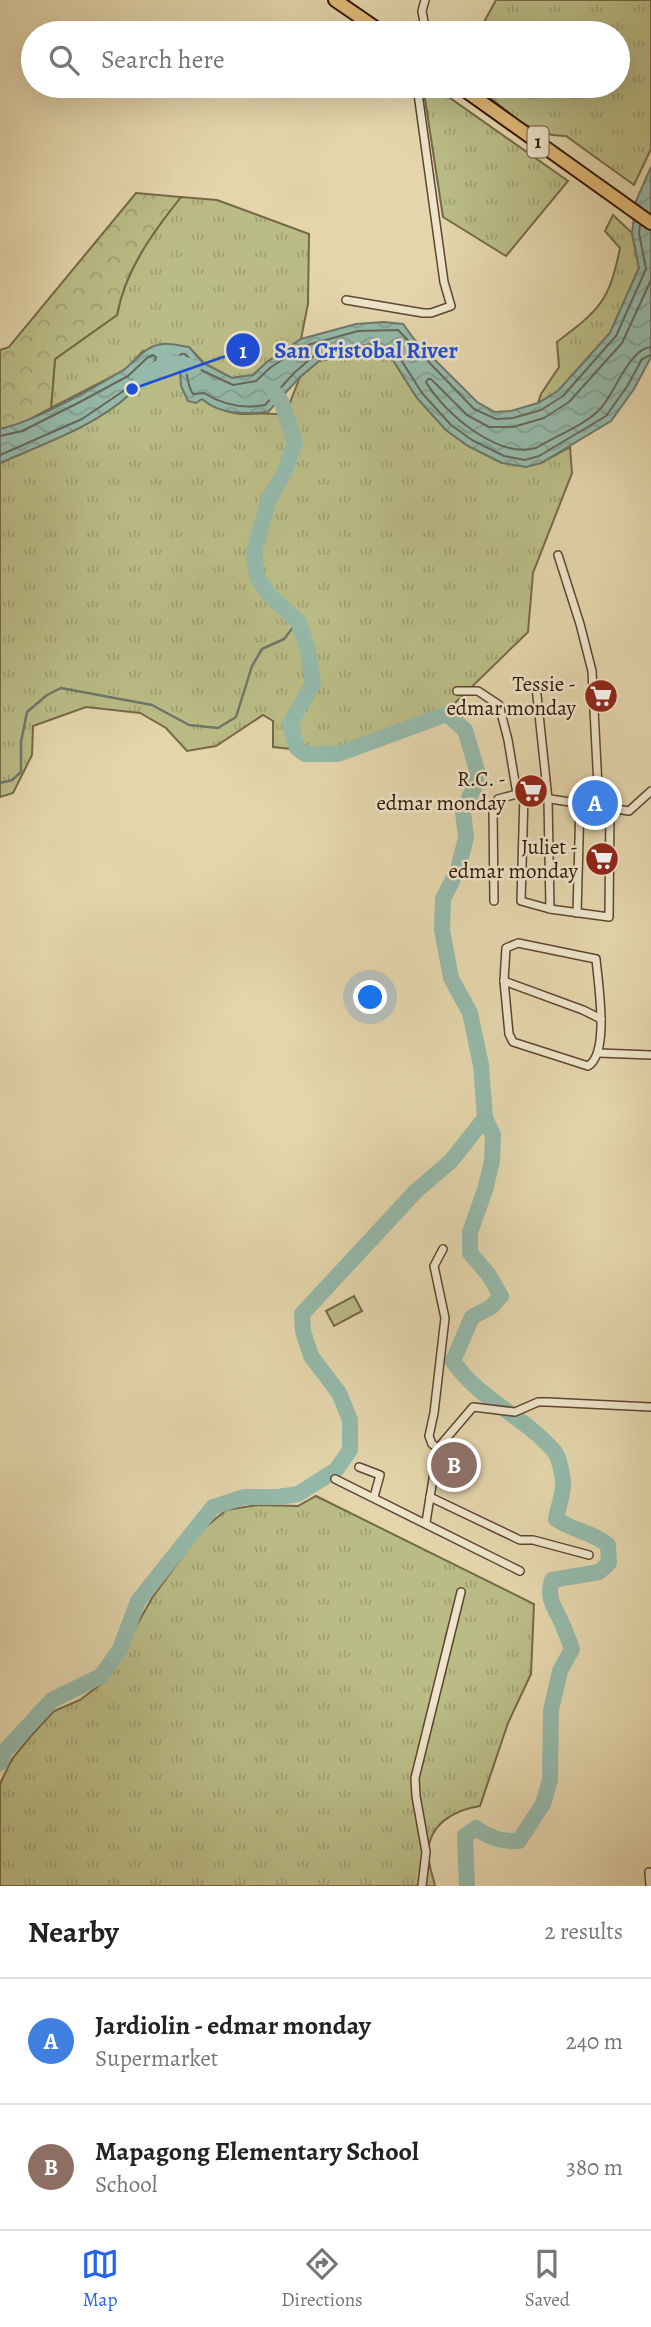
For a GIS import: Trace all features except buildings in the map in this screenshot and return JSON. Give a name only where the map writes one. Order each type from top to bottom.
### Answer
[{"type":"highway","points":[[335,0],[366,21]]},
{"type":"highway","name":"1","points":[[476,98],[651,223]]},
{"type":"street","points":[[424,21],[422,11],[425,0]]},
{"type":"street","points":[[346,300],[423,313],[432,313],[451,306],[444,282],[419,98]]},
{"type":"street","points":[[558,555],[592,671],[599,806]]},
{"type":"street","points":[[536,686],[548,799],[550,909]]},
{"type":"street","points":[[457,691],[478,691],[499,705],[520,794],[521,901],[577,914],[608,917],[610,808]]},
{"type":"street","points":[[494,901],[493,808],[498,799],[520,794],[629,811],[651,791]]},
{"type":"street","points":[[577,914],[580,803]]},
{"type":"street","points":[[518,943],[596,958],[601,1020],[599,1053],[595,1062],[588,1066],[513,1042],[509,1034],[504,981],[506,948],[518,943]]},
{"type":"street","points":[[504,981],[583,1010],[601,1020]]},
{"type":"street","points":[[599,1053],[651,1055]]},
{"type":"street","points":[[438,1448],[432,1444],[429,1436],[444,1318],[434,1266],[443,1250]]},
{"type":"street","points":[[426,1522],[438,1448],[473,1408],[515,1412],[538,1402],[651,1407]]},
{"type":"street","points":[[359,1467],[380,1475],[373,1497]]},
{"type":"street","points":[[435,1468],[460,1476]]},
{"type":"street","points":[[335,1479],[520,1571]]},
{"type":"street","points":[[430,1497],[520,1540],[533,1540],[589,1555]]},
{"type":"street","points":[[422,1886],[426,1852],[415,1778],[461,1592]]},
{"type":"street","points":[[649,1872],[650,1886]]},
{"type":"green space","points":[[496,0],[651,0],[651,149],[634,185],[566,136],[540,132],[528,126],[491,98],[630,98],[630,21],[485,21]]},
{"type":"green space","points":[[425,98],[450,98],[568,181],[506,256],[443,217]]},
{"type":"green space","points":[[136,193],[181,197],[133,267],[117,315],[55,359],[51,408],[19,425],[0,429],[0,350],[9,347]]},
{"type":"green space","points":[[181,197],[217,200],[309,234],[308,304],[301,339],[253,375],[231,378],[203,362],[189,347],[143,351],[125,370],[51,408],[55,359],[117,315],[133,267]]},
{"type":"green space","points":[[613,215],[632,233],[639,268],[610,333],[558,391],[538,403],[559,367],[557,342],[593,312],[612,281],[620,248],[605,231]]},
{"type":"green space","points":[[369,351],[391,357],[417,398],[446,430],[468,446],[502,463],[541,463],[570,447],[572,473],[533,573],[528,632],[452,706],[424,723],[338,754],[273,747],[273,721],[263,715],[216,746],[187,751],[166,728],[140,713],[86,707],[33,726],[32,755],[13,793],[0,797],[0,463],[101,416],[116,406],[155,370],[173,362],[181,369],[181,386],[202,400],[232,413],[285,415],[300,377],[319,361]]},
{"type":"green space","points":[[354,1296],[362,1311],[334,1326],[326,1311]]},
{"type":"green space","points":[[316,1496],[534,1604],[531,1674],[508,1723],[480,1806],[452,1815],[438,1826],[433,1834],[428,1853],[435,1886],[0,1886],[0,1784],[12,1759],[54,1711],[80,1700],[106,1680],[152,1598],[201,1531],[226,1510],[257,1505],[298,1506]]},
{"type":"water","points":[[651,167],[651,357],[634,389],[611,421],[541,463],[526,467],[502,463],[468,446],[446,430],[417,398],[391,357],[369,351],[319,361],[300,377],[268,412],[259,413],[225,411],[202,399],[196,403],[188,401],[181,386],[180,369],[173,362],[155,370],[116,406],[101,416],[0,463],[0,429],[79,396],[122,371],[145,351],[162,344],[189,347],[203,363],[232,378],[253,375],[301,339],[356,324],[403,324],[414,339],[477,402],[495,412],[511,411],[538,403],[558,391],[610,333],[639,268],[632,233],[636,201]]},
{"type":"waterway","points":[[141,381],[153,372],[172,364],[193,368]]},
{"type":"waterway","points":[[274,392],[282,403],[295,443],[284,473],[269,499],[254,552],[257,577],[271,597],[298,621],[308,650],[313,683],[290,724],[297,748],[305,754],[338,754],[447,714],[465,730],[479,777],[463,811],[466,838],[458,869],[443,899],[442,930],[451,978],[470,1013],[481,1065],[485,1118],[493,1135],[492,1161],[470,1232],[470,1253],[488,1274],[501,1296],[491,1307],[472,1317],[453,1361],[476,1387],[529,1428],[556,1454],[563,1486],[556,1519],[608,1545],[609,1563],[599,1572],[552,1580],[552,1604],[572,1649],[560,1671],[551,1710],[550,1780],[543,1804],[519,1841],[496,1839],[476,1828],[465,1836],[467,1886]]},
{"type":"waterway","points":[[0,783],[12,780],[21,772],[21,742],[27,712],[47,695],[61,688],[152,705],[189,725],[218,728],[236,717],[252,666],[262,649],[284,639],[298,621]]},
{"type":"waterway","points":[[0,1763],[4,1752],[52,1700],[101,1676],[120,1649],[138,1601],[213,1507],[244,1497],[298,1494],[336,1470],[350,1450],[350,1420],[339,1393],[311,1356],[303,1331],[302,1314],[416,1191],[451,1161],[485,1118]]},
{"type":"place","name":"San Cristobal River","points":[[132,389]]},
{"type":"place","name":"Tessie - edmar monday","points":[[601,696]]},
{"type":"place","name":"R.C. - edmar monday","points":[[531,791]]},
{"type":"place","name":"Jardiolin - edmar monday","points":[[595,803]]},
{"type":"place","name":"Juliet - edmar monday","points":[[602,859]]},
{"type":"place","name":"Mapagong Elementary School","points":[[454,1465]]}]
